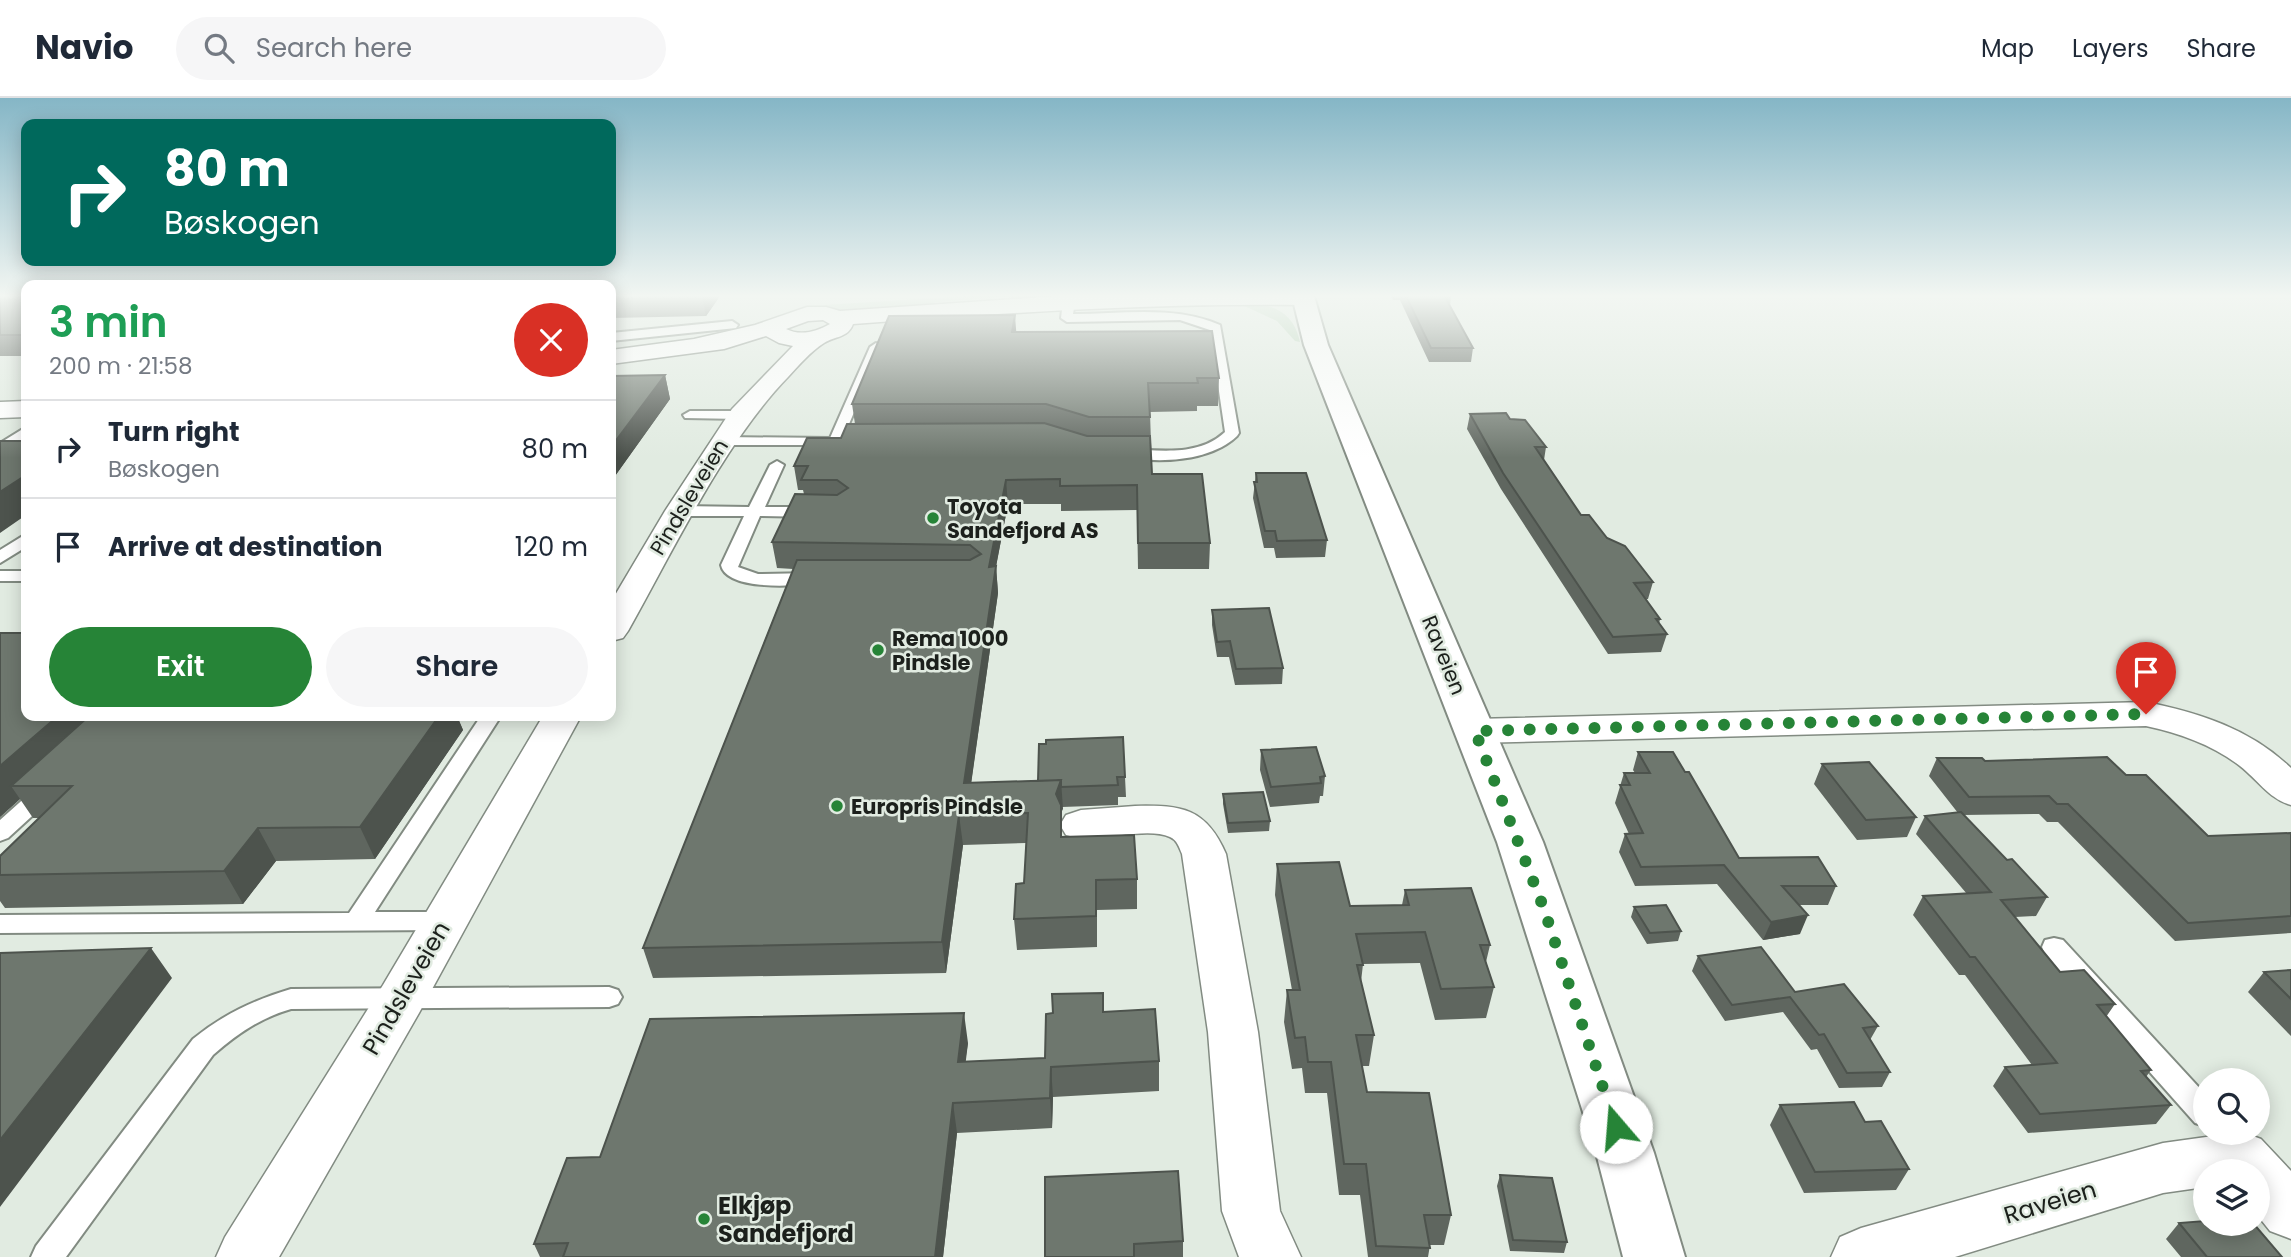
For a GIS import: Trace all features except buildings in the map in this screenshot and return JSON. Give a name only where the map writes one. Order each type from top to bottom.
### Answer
[{"type":"main road","name":"Raveien","points":[[1318,350],[1475,731],[1552,933],[1625,1153],[1654,1257]]},
{"type":"street","points":[[616,356],[659,350]]},
{"type":"street","name":"Pindsleveien","points":[[779,372],[782,350]]},
{"type":"street","name":"Pindsleveien","points":[[616,613],[723,441],[741,415],[798,350]]},
{"type":"street","points":[[0,410],[21,409]]},
{"type":"street","points":[[1475,731],[2146,714],[2170,718],[2219,737],[2251,755],[2291,791]]},
{"type":"street","name":"Pindsleveien","points":[[246,1257],[401,999],[559,721]]},
{"type":"street","points":[[1081,825],[1170,821],[1185,826],[1197,838],[1205,854],[1233,1032],[1251,1210],[1262,1242],[1271,1257]]},
{"type":"street","name":"Raveien","points":[[1861,1257],[2163,1168],[2193,1165]]},
{"type":"street","name":"Raveien","points":[[2270,1189],[2291,1212]]},
{"type":"lane","points":[[723,441],[842,442],[875,350]]},
{"type":"lane","points":[[1114,453],[1194,453],[1223,444],[1232,433],[1219,350]]},
{"type":"lane","points":[[690,415],[741,415]]},
{"type":"lane","points":[[5,446],[21,435]]},
{"type":"lane","points":[[777,465],[729,565],[730,570],[736,575],[754,578],[836,578]]},
{"type":"lane","points":[[680,511],[829,512]]},
{"type":"lane","points":[[0,558],[21,542]]},
{"type":"lane","points":[[0,576],[21,576]]},
{"type":"lane","points":[[356,922],[488,721]]},
{"type":"lane","points":[[0,833],[59,779]]},
{"type":"lane","points":[[0,924],[444,921]]},
{"type":"lane","points":[[2054,947],[2193,1101]]},
{"type":"lane","points":[[47,1257],[203,1047],[225,1028],[256,1009],[291,999],[609,998]]},
{"type":"place","name":"Toyota Sandefjord AS","points":[[933,518]]},
{"type":"place","name":"Rema 1000 Pindsle","points":[[878,650]]},
{"type":"place","name":"Europris Pindsle","points":[[837,806]]},
{"type":"place","name":"Elkjøp Sandefjord","points":[[704,1219]]},
{"type":"route","points":[[1616,1127],[1544,909],[1475,731],[1696,723],[2146,714]]}]
